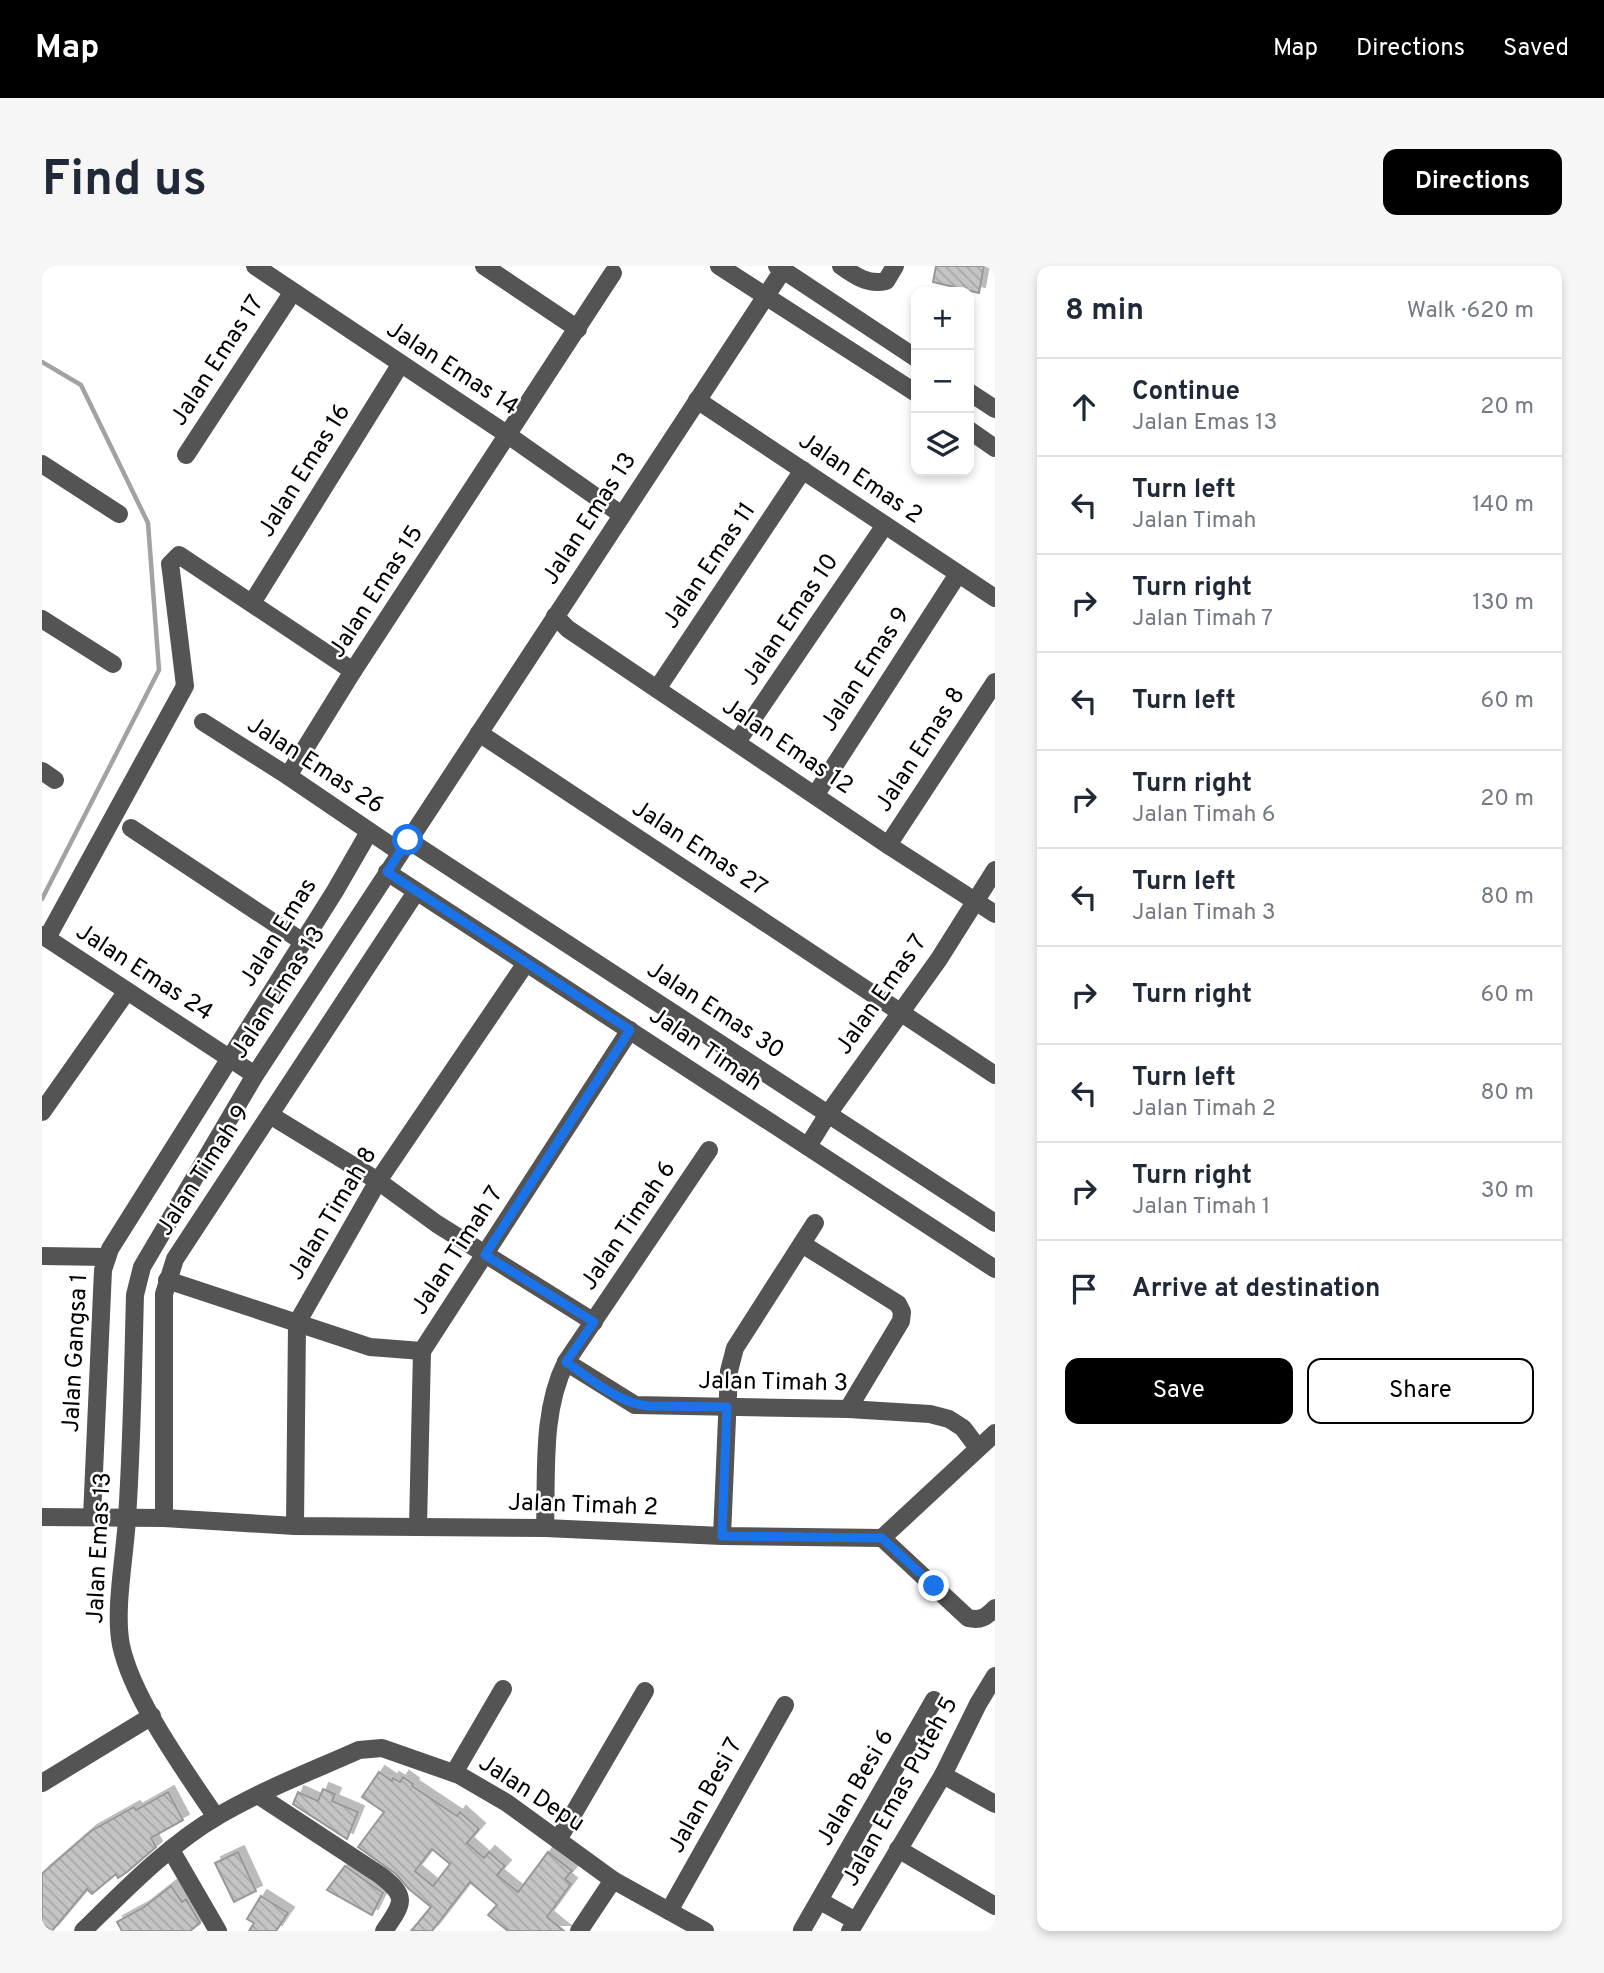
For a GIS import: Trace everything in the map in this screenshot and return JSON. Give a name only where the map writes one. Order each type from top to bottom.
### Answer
[{"type":"street","name":"Jalan Emas 14","points":[[255,266],[508,435],[622,515]]},
{"type":"street","points":[[484,266],[578,329]]},
{"type":"street","points":[[719,266],[911,390]]},
{"type":"street","points":[[841,266],[874,284],[886,281],[895,266]]},
{"type":"street","points":[[780,268],[911,355]]},
{"type":"street","name":"Jalan Emas 13","points":[[216,1817],[152,1716],[130,1674],[121,1644],[120,1613],[127,1517],[135,1295],[142,1267],[255,1076],[765,296],[780,268]]},
{"type":"street","name":"Jalan Emas 15","points":[[288,776],[353,671],[613,273]]},
{"type":"street","name":"Jalan Emas 17","points":[[186,455],[292,293]]},
{"type":"street","name":"Jalan Emas 16","points":[[252,603],[400,365]]},
{"type":"street","points":[[974,395],[995,409]]},
{"type":"street","name":"Jalan Emas 2","points":[[697,400],[995,598]]},
{"type":"street","points":[[974,433],[995,448]]},
{"type":"street","points":[[42,464],[119,514]]},
{"type":"street","name":"Jalan Emas 11","points":[[657,689],[803,470]]},
{"type":"street","name":"Jalan Emas 10","points":[[737,742],[885,525]]},
{"type":"street","points":[[44,937],[186,686],[170,571],[170,565],[179,555],[353,671]]},
{"type":"street","name":"Jalan Emas 9","points":[[816,794],[958,574]]},
{"type":"street","name":"Jalan Emas 12","points":[[555,616],[568,629],[995,914]]},
{"type":"street","points":[[42,619],[113,664]]},
{"type":"street","name":"Jalan Emas 8","points":[[888,845],[995,682]]},
{"type":"street","name":"Jalan Emas 26","points":[[203,722],[369,832],[404,846]]},
{"type":"street","name":"Jalan Emas 27","points":[[479,733],[995,1075]]},
{"type":"street","points":[[131,828],[303,942]]},
{"type":"street","name":"Jalan Emas","points":[[230,1059],[369,832]]},
{"type":"street","name":"Jalan Emas 30","points":[[404,846],[995,1223]]},
{"type":"street","name":"Jalan Emas 7","points":[[808,1146],[897,1009],[995,870]]},
{"type":"street","name":"Jalan Timah","points":[[387,872],[995,1269]]},
{"type":"street","name":"Jalan Timah 9","points":[[164,1518],[164,1294],[175,1259],[416,892]]},
{"type":"street","name":"Jalan Emas 24","points":[[44,937],[255,1076]]},
{"type":"street","name":"Jalan Timah 8","points":[[295,1526],[297,1322],[378,1181],[526,963]]},
{"type":"street","points":[[42,1112],[127,991]]},
{"type":"street","name":"Jalan Timah 7","points":[[418,1526],[422,1352],[630,1030]]},
{"type":"street","name":"Jalan Gangsa 1","points":[[92,1517],[103,1270],[110,1249],[230,1059]]},
{"type":"street","points":[[270,1115],[378,1181],[437,1224],[594,1322]]},
{"type":"street","name":"Jalan Timah 6","points":[[545,1528],[550,1404],[555,1382],[709,1150]]},
{"type":"street","points":[[722,1536],[729,1371],[735,1348],[815,1223]]},
{"type":"street","points":[[802,1244],[898,1304],[902,1312],[901,1321],[848,1409]]},
{"type":"street","points":[[42,1256],[107,1257]]},
{"type":"street","points":[[167,1280],[370,1347],[422,1352]]},
{"type":"street","name":"Jalan Timah 3","points":[[566,1362],[635,1405],[848,1409],[930,1414],[949,1419],[963,1428],[978,1448]]},
{"type":"street","points":[[995,1433],[882,1538],[968,1618],[983,1619],[995,1608]]},
{"type":"street","name":"Jalan Timah 2","points":[[42,1517],[164,1518],[295,1526],[545,1528],[722,1536],[882,1538]]},
{"type":"street","name":"Jalan Emas Puteh 5","points":[[853,1926],[943,1775],[995,1676]]},
{"type":"street","points":[[454,1773],[503,1689]]},
{"type":"street","points":[[558,1840],[645,1691]]},
{"type":"street","name":"Jalan Besi 6","points":[[802,1930],[934,1700]]},
{"type":"street","name":"Jalan Besi 7","points":[[669,1911],[785,1705]]},
{"type":"street","points":[[42,1783],[152,1716]]},
{"type":"street","name":"Jalan Depu","points":[[83,1931],[171,1850],[216,1817],[258,1795],[359,1750],[382,1748],[454,1773],[507,1803],[612,1880],[705,1931]]},
{"type":"street","points":[[943,1775],[995,1804]]},
{"type":"street","points":[[258,1795],[396,1888],[401,1901],[387,1926]]},
{"type":"street","points":[[898,1849],[995,1906]]},
{"type":"street","points":[[171,1850],[218,1931]]},
{"type":"street","points":[[579,1931],[612,1880]]},
{"type":"street","points":[[820,1901],[853,1926]]},
{"type":"building","points":[[936,266],[984,266],[979,293],[974,292],[974,287],[954,287],[933,282]]},
{"type":"building","points":[[379,1772],[392,1781],[393,1778],[400,1782],[403,1777],[457,1816],[460,1812],[479,1829],[467,1843],[484,1858],[489,1852],[505,1866],[497,1875],[518,1892],[548,1852],[572,1871],[565,1879],[571,1884],[547,1917],[564,1931],[508,1931],[488,1915],[497,1905],[470,1882],[432,1931],[411,1931],[431,1907],[396,1874],[358,1847],[384,1812],[362,1797]],"holes":[[[432,1849],[450,1864],[433,1886],[415,1871]]]},
{"type":"building","points":[[323,1789],[335,1794],[332,1801],[358,1812],[347,1839],[293,1804],[298,1792],[318,1801]]},
{"type":"building","points":[[168,1792],[183,1820],[151,1838],[156,1847],[127,1872],[118,1878],[116,1874],[92,1894],[87,1889],[52,1931],[42,1924],[42,1874],[91,1831]]},
{"type":"building","points":[[238,1852],[256,1891],[234,1902],[215,1863]]},
{"type":"building","points":[[345,1866],[383,1893],[372,1915],[327,1890]]},
{"type":"building","points":[[171,1886],[182,1902],[186,1899],[200,1923],[190,1931],[122,1931],[117,1922],[144,1907]]},
{"type":"building","points":[[261,1896],[288,1913],[276,1931],[249,1931],[254,1923],[247,1919]]},
{"type":"waterway","points":[[42,362],[81,385],[148,523],[159,670],[42,899]]},
{"type":"route","points":[[408,840],[387,872],[630,1030],[485,1255],[594,1322],[566,1362],[623,1399],[635,1405],[727,1407],[722,1536],[882,1538],[934,1586]]}]
